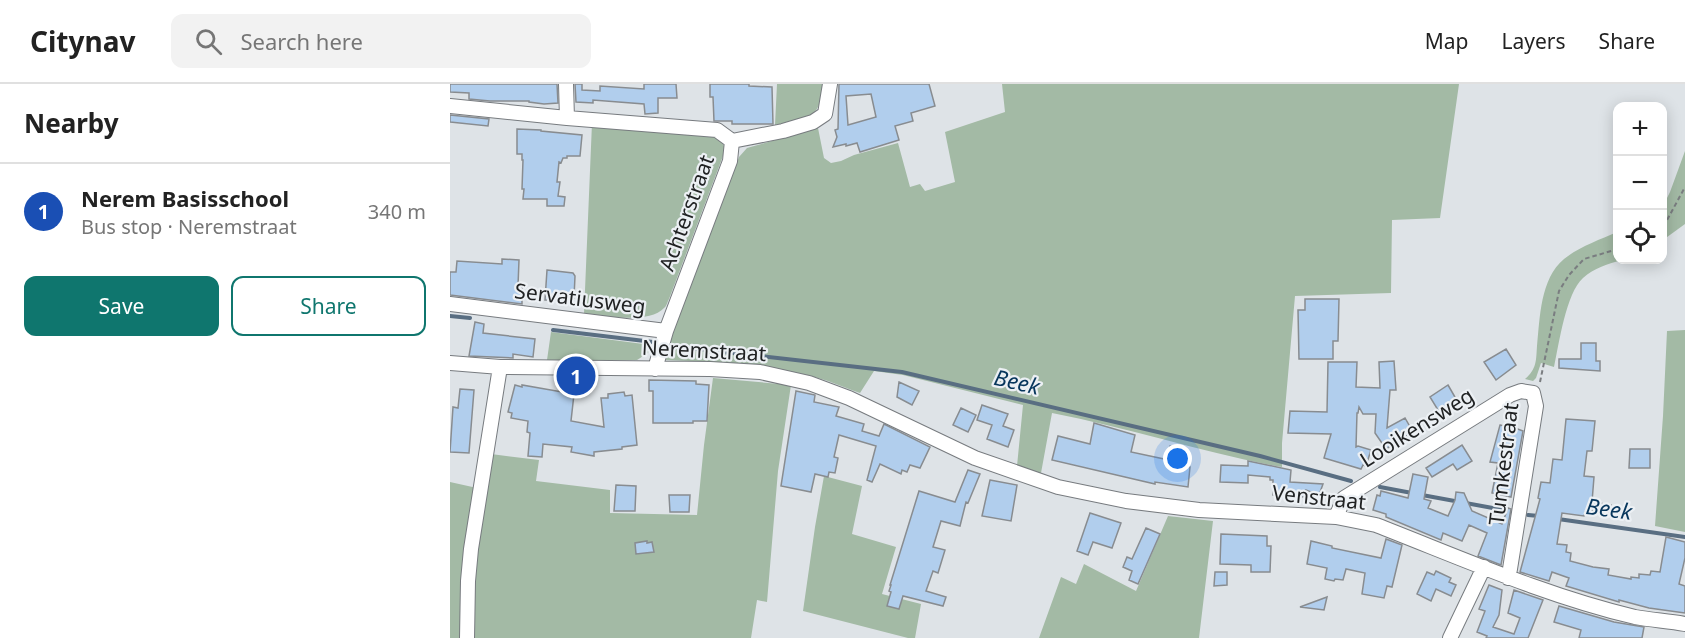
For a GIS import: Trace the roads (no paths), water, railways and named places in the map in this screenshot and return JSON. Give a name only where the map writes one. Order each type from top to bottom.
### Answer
[{"type":"street","points":[[566,84],[567,118]]},
{"type":"street","name":"Achterstraat","points":[[450,106],[717,130],[732,141],[783,131],[813,122],[825,114],[830,84]]},
{"type":"street","name":"Achterstraat","points":[[666,331],[730,161],[732,141]]},
{"type":"street","name":"Servatiusweg","points":[[450,304],[666,331],[655,369]]},
{"type":"street","name":"Neremstraat","points":[[450,363],[500,367],[710,369],[760,372],[809,383],[849,398],[975,458]]},
{"type":"street","points":[[467,638],[471,549],[500,367]]},
{"type":"street","name":"Looikensweg","points":[[1336,517],[1344,498],[1510,395],[1521,391],[1533,393]]},
{"type":"street","name":"Tumkestraat","points":[[1508,578],[1536,406],[1533,393]]},
{"type":"street","name":"Venstraat","points":[[975,458],[1058,487],[1126,501],[1199,510],[1336,517],[1376,525],[1508,578],[1592,605],[1626,614],[1685,624]]},
{"type":"street","points":[[1450,638],[1484,567]]},
{"type":"waterway","name":"Beek","points":[[450,316],[470,318]]},
{"type":"waterway","name":"Beek","points":[[553,330],[653,342]]},
{"type":"waterway","name":"Beek","points":[[671,346],[902,372],[1260,456],[1351,481]]},
{"type":"waterway","name":"Beek","points":[[1380,487],[1412,493]]},
{"type":"waterway","name":"Beek","points":[[1422,495],[1509,511]]},
{"type":"waterway","name":"Beek","points":[[1528,515],[1539,516]]},
{"type":"waterway","name":"Beek","points":[[1558,519],[1685,537]]},
{"type":"place","name":"Nerem Basisschool","points":[[576,376]]}]
